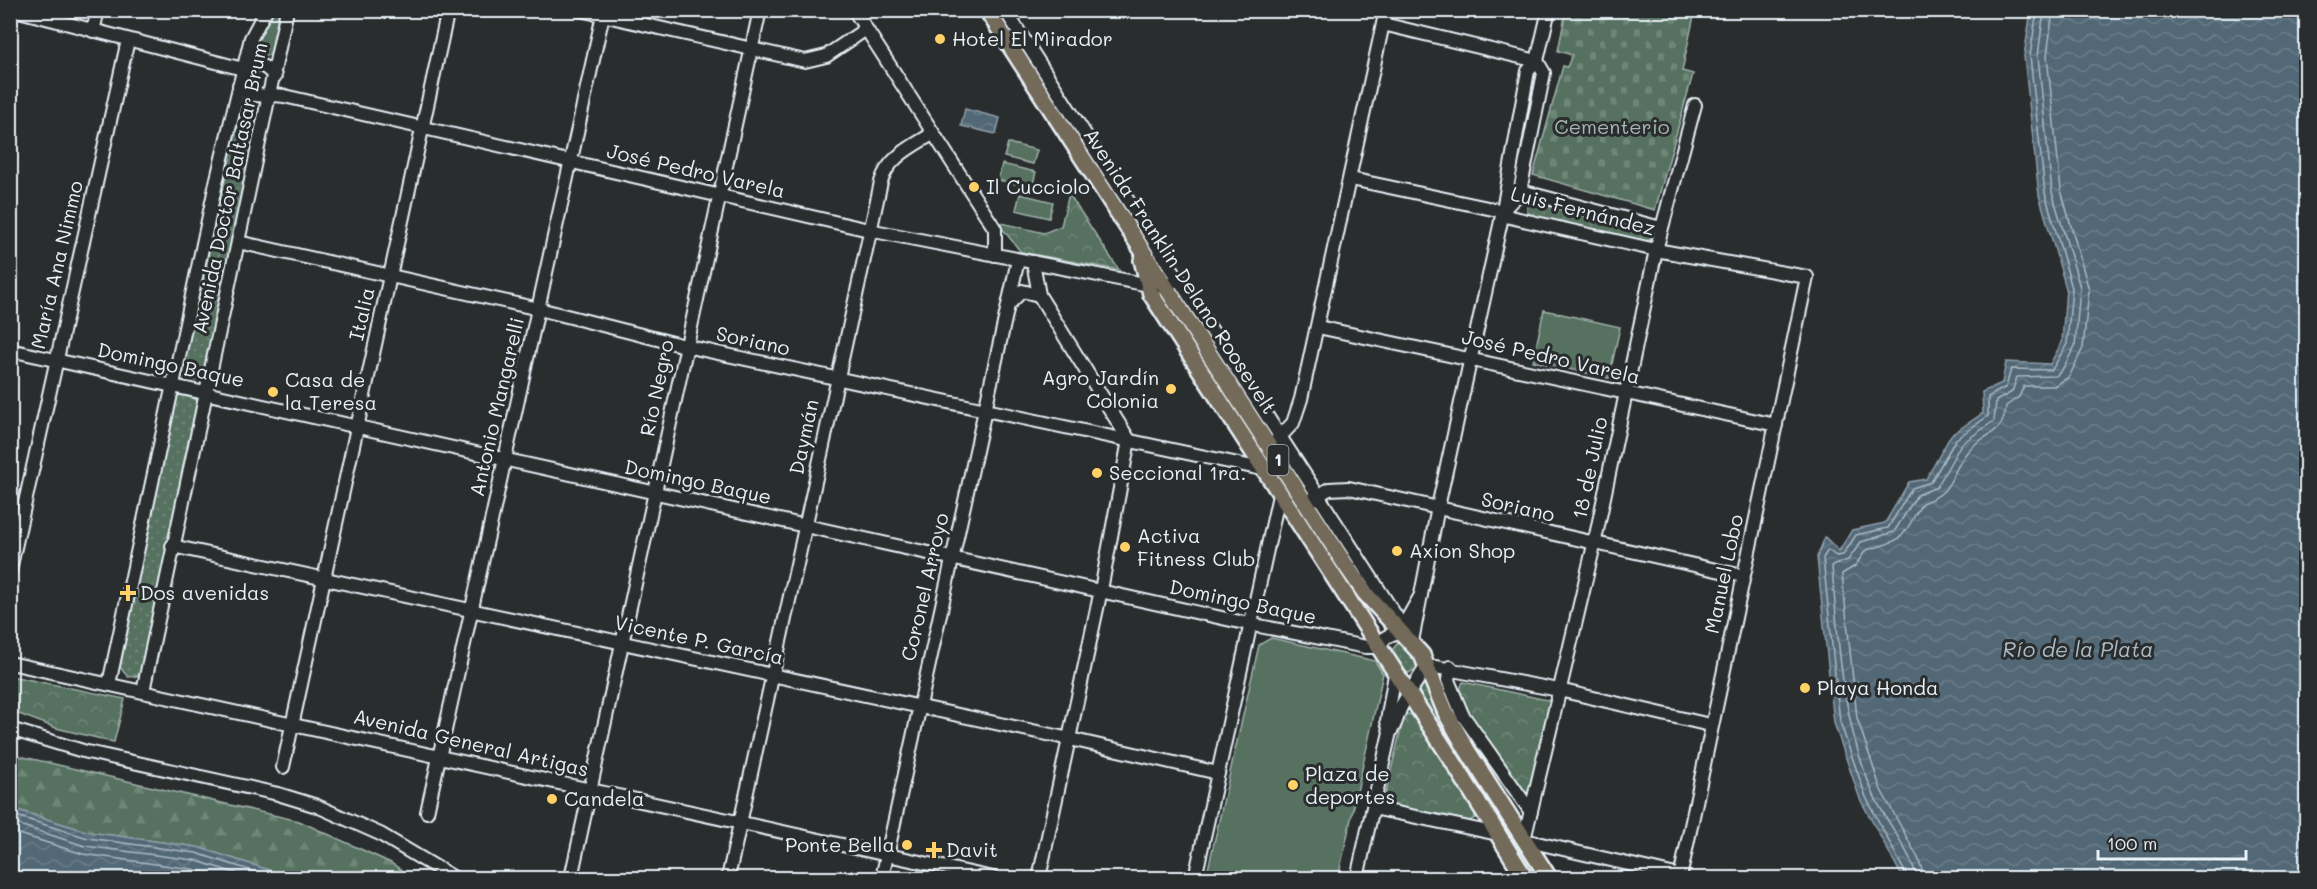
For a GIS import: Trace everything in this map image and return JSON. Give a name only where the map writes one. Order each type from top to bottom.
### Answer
[{"type":"main road","name":"Avenida Franklin Delano Roosevelt","points":[[987,10],[1138,246],[1250,450],[1395,674]]},
{"type":"main road","name":"Avenida Franklin Delano Roosevelt","points":[[1161,286],[1311,499],[1365,593],[1405,633],[1426,667]]},
{"type":"main road","name":"1","points":[[1426,667],[1467,750],[1548,878]]},
{"type":"main road","name":"1","points":[[1395,674],[1525,879]]},
{"type":"street","points":[[10,17],[14,10],[243,69],[250,64],[260,64],[275,75]]},
{"type":"street","points":[[93,31],[98,10]]},
{"type":"street","name":"Avenida Doctor Baltasar Brum","points":[[109,684],[239,85],[250,38],[266,10]]},
{"type":"street","name":"Avenida Doctor Baltasar Brum","points":[[143,690],[287,10]]},
{"type":"street","name":"Italia","points":[[283,767],[448,10]]},
{"type":"street","points":[[580,10],[604,13],[751,49],[812,61],[826,56],[866,29]]},
{"type":"street","name":"Río Negro","points":[[571,879],[624,644],[685,346],[760,10]]},
{"type":"street","points":[[854,10],[995,229],[995,255]]},
{"type":"street","points":[[1005,10],[1161,286]]},
{"type":"street","points":[[1250,450],[1272,442],[1295,417],[1318,327],[1386,10]]},
{"type":"street","points":[[1378,647],[1386,637],[1405,633],[1421,595],[1438,507],[1504,216],[1528,72],[1537,61],[1549,10]]},
{"type":"street","name":"Antonio Mangarelli","points":[[427,812],[604,13]]},
{"type":"street","points":[[1383,24],[1537,61],[1544,73],[1521,191],[1504,216]]},
{"type":"street","name":"María Ana Nimmo","points":[[10,570],[128,40]]},
{"type":"street","name":"José Pedro Varela","points":[[239,85],[248,94],[271,94],[869,230],[1161,286]]},
{"type":"street","name":"18 de Julio","points":[[1524,840],[1594,544],[1661,228],[1695,105]]},
{"type":"street","name":"Daymán","points":[[728,879],[869,230],[886,167],[894,159],[932,134]]},
{"type":"street","name":"Luis Fernández","points":[[1351,179],[1656,250],[1807,277]]},
{"type":"street","points":[[1521,191],[1661,228]]},
{"type":"street","name":"Soriano","points":[[238,242],[539,309],[685,346],[1262,468]]},
{"type":"street","name":"Coronel Arroyo","points":[[882,879],[1018,260]]},
{"type":"street","points":[[1033,262],[1039,295],[1129,440],[1101,590],[1039,879]]},
{"type":"street","name":"Manuel Lobo","points":[[1680,877],[1710,725],[1807,277]]},
{"type":"street","points":[[1009,304],[1022,291],[1039,295]]},
{"type":"street","name":"José Pedro Varela","points":[[1318,327],[1626,395],[1776,425]]},
{"type":"street","name":"Domingo Baque","points":[[10,350],[174,384],[506,460],[1249,624],[1378,647]]},
{"type":"street","name":"Soriano","points":[[1291,513],[1329,489],[1340,487],[1743,576]]},
{"type":"street","points":[[1195,879],[1279,495]]},
{"type":"street","name":"Vicente P. García","points":[[172,546],[918,708],[1070,738],[1218,773]]},
{"type":"street","name":"Avenida General Artigas","points":[[10,663],[143,690],[993,879]]},
{"type":"street","points":[[1389,732],[1395,727],[1399,710],[1426,667],[1450,667],[1710,725]]},
{"type":"street","points":[[1450,667],[1448,680],[1462,714],[1531,812]]},
{"type":"street","points":[[1357,879],[1389,732],[1387,721],[1395,674]]},
{"type":"street","points":[[10,729],[83,751],[278,794],[317,806],[396,842],[454,879]]},
{"type":"street","points":[[1373,808],[1498,834]]},
{"type":"street","points":[[1508,851],[1524,840],[1680,877]]},
{"type":"green space","points":[[274,11],[279,11],[271,53],[267,56],[254,53],[252,49]]},
{"type":"green space","name":"Cementerio","points":[[1566,11],[1695,11],[1682,71],[1693,74],[1655,210],[1533,175],[1563,66],[1567,67],[1572,55],[1558,51]]},
{"type":"green space","points":[[242,104],[261,107],[202,378],[191,380],[181,374]]},
{"type":"green space","points":[[1008,143],[1037,150],[1033,164],[1004,157]]},
{"type":"green space","points":[[1002,164],[1036,172],[1032,188],[998,180]]},
{"type":"green space","points":[[1020,194],[1053,202],[1049,218],[1016,210]]},
{"type":"green space","points":[[1069,194],[1119,270],[1021,252],[997,222],[1044,233],[1061,226]]},
{"type":"green space","points":[[1536,199],[1646,230],[1650,233],[1651,239],[1644,242],[1531,215],[1527,212],[1527,202]]},
{"type":"green space","points":[[1544,310],[1620,327],[1609,378],[1533,361]]},
{"type":"green space","points":[[181,394],[194,397],[197,401],[141,673],[128,677],[120,667],[176,397]]},
{"type":"green space","name":"Plaza de deportes","points":[[1271,638],[1375,661],[1383,674],[1338,878],[1206,878],[1259,645]]},
{"type":"green space","points":[[1397,644],[1404,644],[1416,659],[1416,669],[1409,673],[1403,671],[1393,657],[1392,650]]},
{"type":"green space","points":[[11,676],[125,699],[114,742],[56,728],[11,711]]},
{"type":"green space","points":[[1463,682],[1552,701],[1530,794],[1521,796],[1465,711],[1457,695]]},
{"type":"green space","points":[[1424,683],[1459,754],[1455,757],[1417,696]]},
{"type":"green space","points":[[1412,715],[1476,811],[1475,818],[1470,821],[1383,804],[1404,716]]},
{"type":"green space","points":[[11,754],[299,821],[391,863],[413,878],[294,878],[197,847],[89,832],[11,808]]},
{"type":"water","name":"Río de la Plata","points":[[2031,11],[2306,11],[2306,878],[1903,878],[1860,799],[1834,723],[1817,557],[1825,537],[1839,551],[1852,530],[1885,523],[1909,482],[1926,479],[1951,435],[1983,413],[1982,392],[2002,383],[2006,362],[2050,364],[2062,342],[2066,288],[2039,195],[2024,56]]},
{"type":"water","points":[[965,109],[1000,118],[996,134],[961,126]]},
{"type":"water","points":[[10,808],[89,832],[197,847],[294,878],[11,878]]},
{"type":"place","name":"Hotel El Mirador","points":[[940,39]]},
{"type":"place","name":"Il Cucciolo","points":[[974,187]]},
{"type":"place","name":"Agro Jardín Colonia","points":[[1171,389]]},
{"type":"place","name":"Casa de la Teresa","points":[[273,392]]},
{"type":"place","name":"Seccional 1ra.","points":[[1097,473]]},
{"type":"place","name":"Activa Fitness Club","points":[[1125,547]]},
{"type":"place","name":"Axion Shop","points":[[1397,551]]},
{"type":"place","name":"Dos avenidas","points":[[128,593]]},
{"type":"place","name":"Playa Honda","points":[[1805,688]]},
{"type":"place","name":"Plaza de deportes","points":[[1293,785]]},
{"type":"place","name":"Candela","points":[[552,799]]},
{"type":"place","name":"Ponte Bella","points":[[907,845]]},
{"type":"place","name":"Davit","points":[[934,850]]}]
